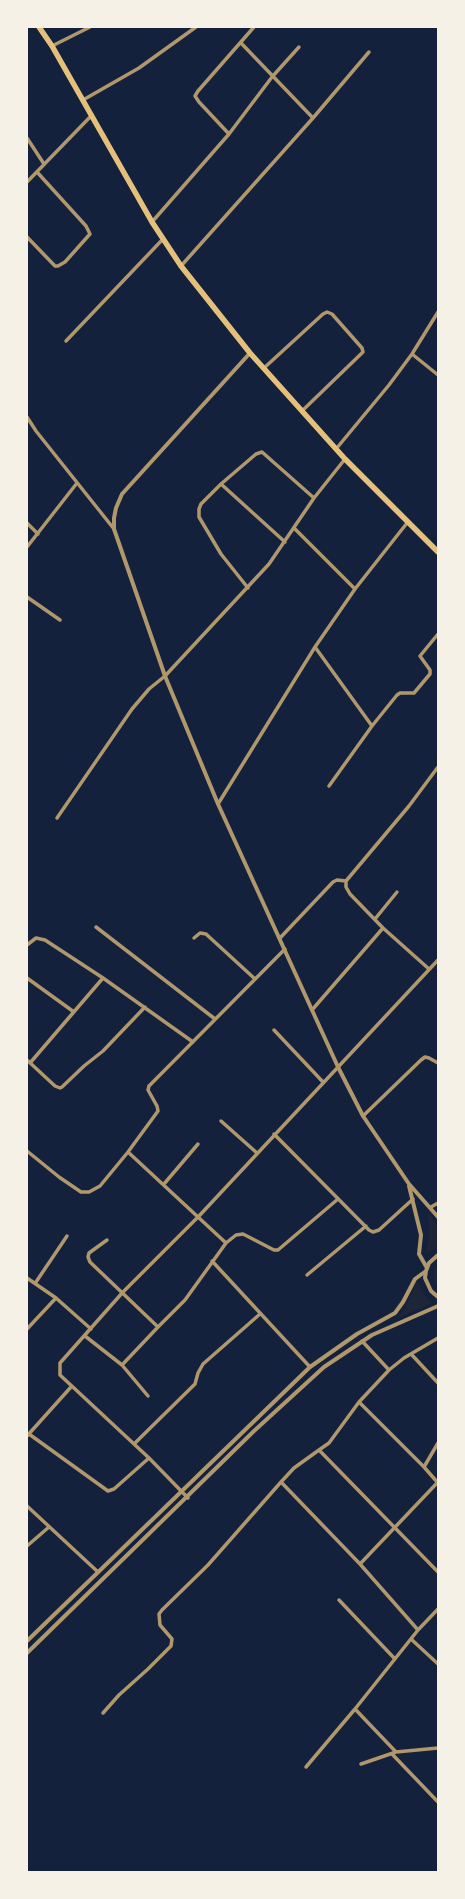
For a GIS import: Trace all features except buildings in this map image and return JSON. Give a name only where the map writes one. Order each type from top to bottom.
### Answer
[{"type":"main road","points":[[39,27],[52,46],[92,115],[152,222],[181,266],[250,353],[336,450],[407,523],[438,552]]},
{"type":"street","points":[[52,46],[90,27]]},
{"type":"street","points":[[83,100],[139,68],[196,27]]},
{"type":"street","points":[[229,134],[195,96],[254,27]]},
{"type":"street","points":[[241,43],[313,118]]},
{"type":"street","points":[[152,222],[229,134],[272,77],[299,47]]},
{"type":"street","points":[[181,266],[313,118],[369,52]]},
{"type":"street","points":[[27,182],[92,115]]},
{"type":"street","points":[[27,138],[44,164]]},
{"type":"street","points":[[27,237],[55,266],[58,266],[64,262],[90,234],[86,226],[37,172]]},
{"type":"street","points":[[66,340],[163,238]]},
{"type":"street","points":[[264,368],[323,314],[328,312],[332,314],[363,351],[302,410]]},
{"type":"street","points":[[336,450],[389,385],[412,354],[438,312]]},
{"type":"street","points":[[250,353],[122,494],[116,508],[114,529],[165,676],[218,804],[338,1067],[363,1116],[409,1184],[431,1207],[438,1217]]},
{"type":"street","points":[[412,354],[438,375]]},
{"type":"street","points":[[27,417],[114,529]]},
{"type":"street","points":[[248,588],[220,554],[199,517],[201,504],[221,484],[256,454],[262,452],[314,498]]},
{"type":"street","points":[[56,818],[129,713],[148,689],[165,676],[269,564],[314,498],[345,460]]},
{"type":"street","points":[[27,547],[77,483]]},
{"type":"street","points":[[221,484],[285,542]]},
{"type":"street","points":[[27,523],[38,534]]},
{"type":"street","points":[[218,804],[315,647],[355,589],[407,523]]},
{"type":"street","points":[[294,528],[355,589]]},
{"type":"street","points":[[27,597],[60,620]]},
{"type":"street","points":[[329,786],[372,726],[398,694],[414,693],[430,674],[430,670],[420,656],[438,634]]},
{"type":"street","points":[[315,647],[372,726]]},
{"type":"street","points":[[430,969],[383,928],[350,894],[346,888],[346,881],[409,806],[438,767]]},
{"type":"street","points":[[280,938],[333,882],[337,880],[346,881]]},
{"type":"street","points":[[375,919],[397,892]]},
{"type":"street","points":[[96,927],[215,1019]]},
{"type":"street","points":[[312,1010],[383,928]]},
{"type":"street","points":[[194,938],[200,933],[206,934],[255,979]]},
{"type":"street","points":[[27,945],[36,938],[45,940],[104,978],[193,1042]]},
{"type":"street","points":[[27,1151],[59,1177],[81,1192],[89,1192],[100,1186],[128,1152],[158,1110],[148,1088],[285,949]]},
{"type":"street","points":[[188,1498],[149,1458],[71,1388],[60,1375],[60,1363],[92,1329],[123,1292],[199,1216],[438,960]]},
{"type":"street","points":[[27,978],[74,1012]]},
{"type":"street","points":[[104,978],[29,1061],[55,1086],[60,1088],[62,1087],[108,1046],[145,1007]]},
{"type":"street","points":[[274,1030],[323,1082]]},
{"type":"street","points":[[363,1116],[425,1057],[438,1063]]},
{"type":"street","points":[[221,1121],[257,1153]]},
{"type":"street","points":[[274,1134],[369,1230],[376,1231],[413,1198]]},
{"type":"street","points":[[164,1184],[198,1144]]},
{"type":"street","points":[[128,1152],[226,1242]]},
{"type":"street","points":[[409,1184],[421,1235],[419,1254],[426,1269],[427,1285],[431,1292],[438,1297]]},
{"type":"street","points":[[122,1365],[185,1300],[226,1242],[236,1235],[242,1234],[274,1250],[278,1250],[338,1199]]},
{"type":"street","points":[[431,1207],[438,1204]]},
{"type":"street","points":[[307,1275],[366,1226]]},
{"type":"street","points":[[36,1282],[67,1236]]},
{"type":"street","points":[[107,1240],[89,1253],[88,1257],[90,1262],[158,1327]]},
{"type":"street","points":[[27,1641],[310,1367],[357,1334],[395,1313],[403,1302],[415,1279],[426,1269],[429,1262],[438,1255]]},
{"type":"street","points":[[212,1261],[310,1367]]},
{"type":"street","points":[[27,1278],[36,1282],[92,1329]]},
{"type":"street","points":[[27,1329],[56,1298]]},
{"type":"street","points":[[27,1653],[188,1498],[254,1431],[316,1374],[362,1341],[438,1306]]},
{"type":"street","points":[[134,1444],[195,1384],[198,1373],[203,1364],[260,1314]]},
{"type":"street","points":[[85,1336],[122,1365],[148,1396]]},
{"type":"street","points":[[102,1713],[171,1646],[172,1639],[160,1624],[159,1614],[162,1610],[208,1565],[294,1468],[308,1456],[329,1443],[359,1402],[389,1370],[404,1358],[412,1355],[438,1338]]},
{"type":"street","points":[[362,1341],[389,1370]]},
{"type":"street","points":[[412,1355],[438,1383]]},
{"type":"street","points":[[71,1388],[28,1435],[108,1491],[114,1489],[149,1458]]},
{"type":"street","points":[[359,1402],[438,1482],[360,1564]]},
{"type":"street","points":[[424,1467],[438,1443]]},
{"type":"street","points":[[319,1450],[394,1529],[438,1572]]},
{"type":"street","points":[[190,1482],[197,1489]]},
{"type":"street","points":[[281,1482],[360,1564],[418,1630]]},
{"type":"street","points":[[27,1506],[98,1572]]},
{"type":"street","points":[[27,1546],[49,1527]]},
{"type":"street","points":[[339,1600],[395,1659]]},
{"type":"street","points":[[306,1767],[355,1709],[418,1630],[438,1609]]},
{"type":"street","points":[[411,1639],[438,1664]]},
{"type":"street","points":[[355,1709],[396,1752]]},
{"type":"street","points":[[360,1764],[396,1752],[438,1748]]},
{"type":"street","points":[[392,1754],[438,1802]]},
{"type":"shaded area","points":[[427,1211],[438,1226],[438,1247],[426,1253],[430,1230]]},
{"type":"shaded area","points":[[438,1266],[438,1287],[433,1278],[434,1271]]},
{"type":"shaded area","points":[[417,1281],[422,1292],[432,1303],[398,1318],[406,1306]]}]
